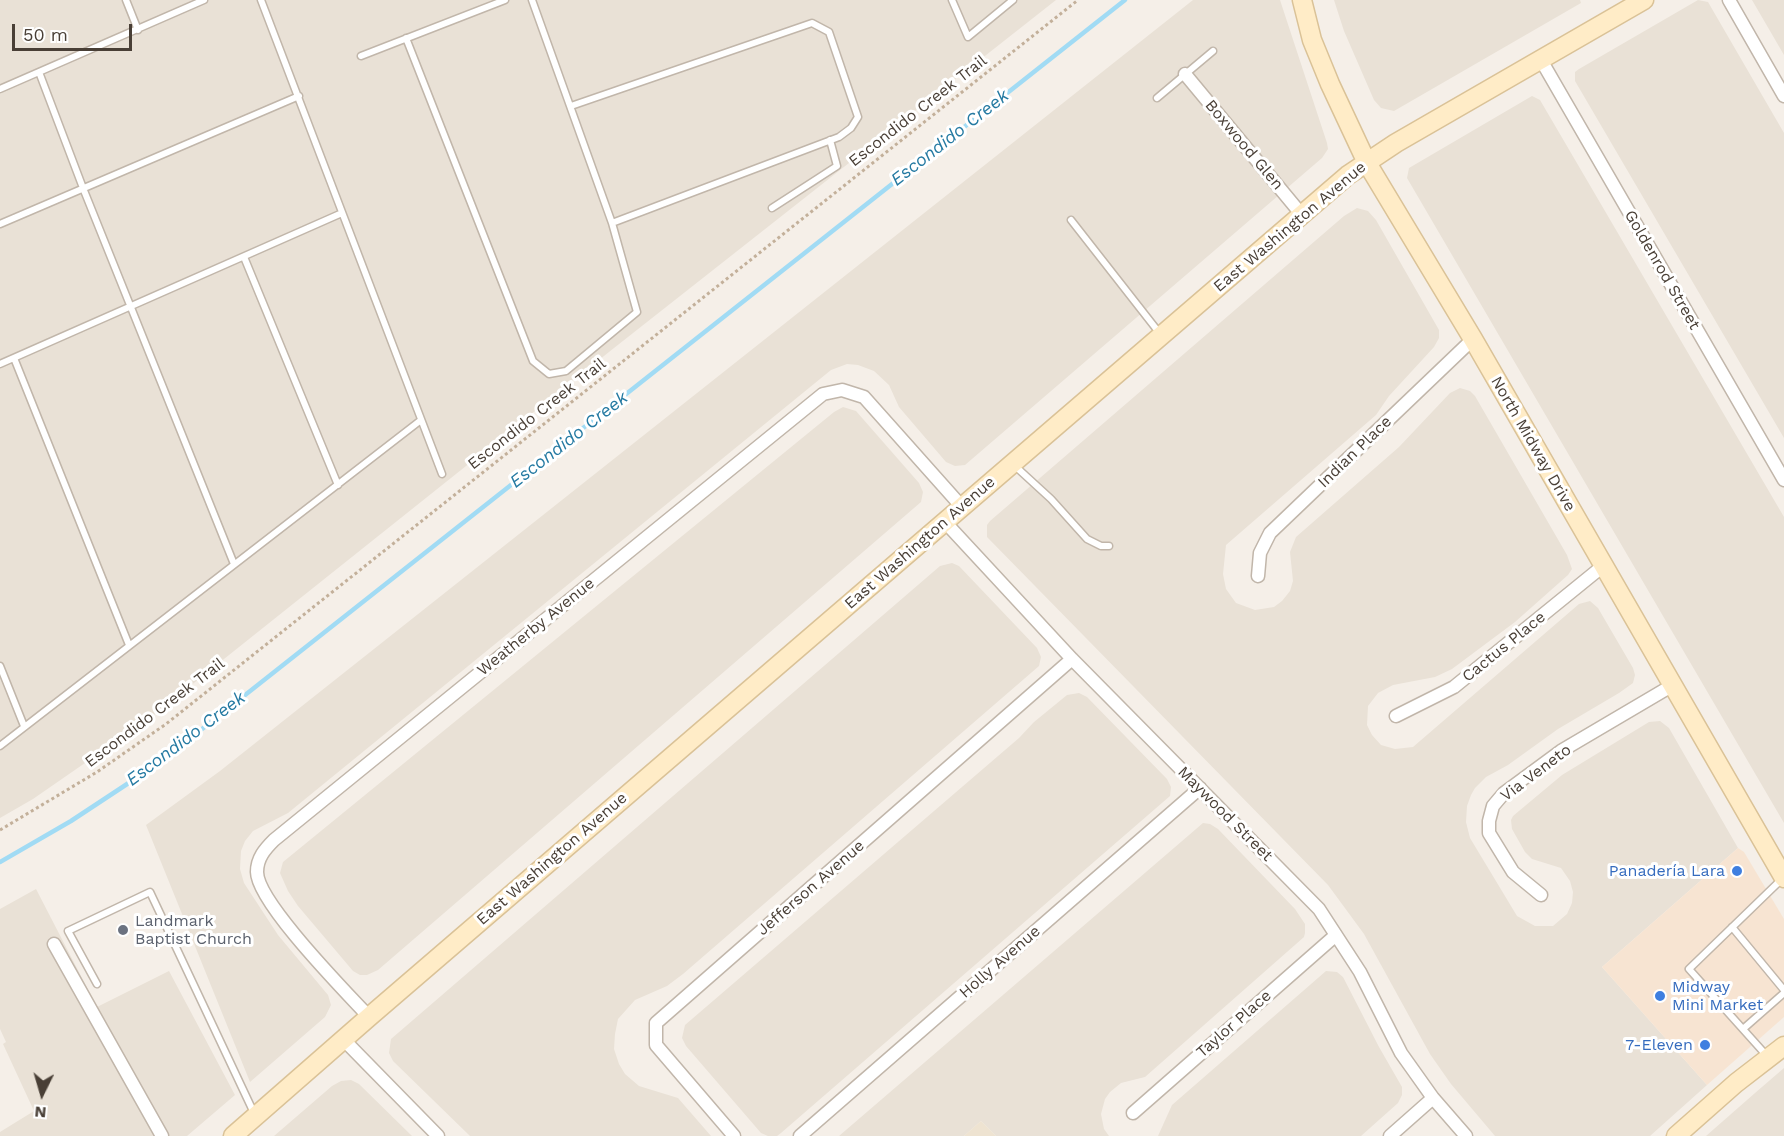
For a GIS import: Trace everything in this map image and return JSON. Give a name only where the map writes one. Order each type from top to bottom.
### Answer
[{"type":"main road","name":"North Midway Drive","points":[[1302,0],[1312,40],[1367,163],[1473,339],[1784,878]]},
{"type":"main road","name":"East Washington Avenue","points":[[233,1136],[1348,175],[1396,143],[1644,0]]},
{"type":"main road","points":[[1676,1136],[1736,1083],[1784,1046]]},
{"type":"street","points":[[1729,0],[1784,96]]},
{"type":"street","name":"Goldenrod Street","points":[[1541,60],[1784,480]]},
{"type":"street","name":"Boxwood Glen","points":[[1185,74],[1302,215]]},
{"type":"street","name":"Indian Place","points":[[1258,576],[1260,553],[1269,533],[1473,339]]},
{"type":"street","name":"Weatherby Avenue","points":[[369,1017],[307,951],[261,888],[257,872],[262,851],[274,840],[823,394],[842,390],[864,397],[962,507]]},
{"type":"street","name":"Maywood Street","points":[[945,522],[1072,659],[1319,909],[1360,972],[1401,1053],[1433,1098],[1466,1136]]},
{"type":"street","name":"Cactus Place","points":[[1396,716],[1454,687],[1603,566]]},
{"type":"street","name":"Jefferson Avenue","points":[[734,1136],[656,1045],[656,1023],[1072,659]]},
{"type":"street","name":"Via Veneto","points":[[1541,895],[1514,872],[1490,833],[1489,820],[1493,806],[1504,794],[1561,751],[1673,685]]},
{"type":"street","name":"Holly Avenue","points":[[800,1136],[1200,788]]},
{"type":"street","name":"Taylor Place","points":[[1133,1113],[1336,935]]},
{"type":"street","points":[[54,944],[162,1136]]},
{"type":"street","points":[[343,1039],[438,1136]]},
{"type":"street","points":[[1390,1136],[1433,1098]]},
{"type":"lane","points":[[126,0],[138,30]]},
{"type":"lane","points":[[0,89],[204,0]]},
{"type":"lane","points":[[261,0],[442,474]]},
{"type":"lane","points":[[361,56],[505,0]]},
{"type":"lane","points":[[406,38],[533,361],[549,374],[567,371],[637,312],[612,223],[532,0]]},
{"type":"lane","points":[[952,0],[968,37],[1013,0]]},
{"type":"lane","points":[[571,106],[812,23],[829,32],[858,117],[851,128],[830,140],[612,223]]},
{"type":"lane","points":[[1157,98],[1213,51]]},
{"type":"lane","points":[[39,72],[83,188],[234,564]]},
{"type":"lane","points":[[0,224],[299,96]]},
{"type":"lane","points":[[772,208],[837,166],[830,140]]},
{"type":"lane","points":[[0,364],[342,213]]},
{"type":"lane","points":[[1071,220],[1161,335]]},
{"type":"lane","points":[[244,257],[338,485]]},
{"type":"lane","points":[[15,358],[129,645]]},
{"type":"lane","points":[[0,746],[421,420]]},
{"type":"lane","points":[[1012,464],[1051,499],[1087,539],[1101,546],[1109,546]]},
{"type":"lane","points":[[0,666],[24,726]]},
{"type":"lane","points":[[1769,1058],[1689,969],[1784,878]]},
{"type":"lane","points":[[97,984],[68,932],[150,892],[255,1116]]},
{"type":"lane","points":[[1732,927],[1784,992],[1743,1029]]},
{"type":"path","name":"Escondido Creek Trail","points":[[0,830],[98,772],[166,724],[1078,0]]},
{"type":"shaded area","points":[[0,0],[1056,0],[150,718],[33,799],[0,818]]},
{"type":"shaded area","points":[[1193,0],[1280,0],[1327,143],[1328,149],[1322,158],[965,465],[955,466],[946,462],[899,407],[889,385],[874,371],[847,364],[831,370],[288,813],[253,831],[241,851],[240,869],[244,883],[278,935],[328,995],[331,1005],[325,1017],[250,1082],[146,825],[220,771]]},
{"type":"shaded area","points":[[1334,0],[1580,0],[1581,3],[1394,111],[1381,108],[1374,100],[1344,31]]},
{"type":"shaded area","points":[[1698,0],[1708,2],[1784,133],[1784,438],[1575,81],[1575,72],[1579,69]]},
{"type":"shaded area","points":[[1752,0],[1784,0],[1784,55]]},
{"type":"shaded area","points":[[1532,96],[1540,100],[1784,517],[1784,823],[1407,178],[1409,168]]},
{"type":"shaded area","points":[[1357,208],[1368,211],[1376,220],[1439,330],[1439,338],[1434,347],[1389,396],[1376,415],[1226,545],[1223,574],[1226,589],[1236,603],[1255,610],[1274,607],[1282,601],[1290,591],[1293,581],[1290,552],[1296,537],[1399,447],[1450,393],[1460,388],[1470,391],[1475,396],[1567,555],[1572,569],[1515,622],[1452,669],[1435,677],[1393,685],[1378,693],[1368,706],[1367,725],[1381,745],[1395,749],[1413,747],[1579,604],[1590,601],[1598,608],[1633,668],[1635,675],[1633,683],[1486,777],[1471,795],[1467,806],[1466,822],[1470,838],[1517,916],[1535,926],[1553,926],[1567,914],[1572,903],[1573,892],[1570,881],[1561,868],[1532,859],[1525,852],[1512,829],[1513,816],[1562,775],[1649,722],[1660,721],[1669,728],[1738,848],[1602,967],[1707,1085],[1650,1136],[1495,1136],[1451,1084],[1430,1054],[1364,934],[1328,885],[987,537],[987,525],[990,521],[1344,216]]},
{"type":"shaded area","points":[[843,407],[856,411],[919,483],[923,492],[921,502],[378,970],[367,975],[360,975],[353,971],[288,891],[280,873],[283,862]]},
{"type":"shaded area","points":[[952,563],[959,566],[1037,648],[1041,657],[1039,666],[683,974],[667,986],[635,1000],[618,1019],[614,1049],[625,1074],[639,1086],[678,1098],[711,1136],[470,1136],[393,1061],[389,1053],[391,1039],[940,566]]},
{"type":"shaded area","points":[[1079,693],[1087,697],[1167,779],[1171,787],[1170,796],[781,1133],[777,1136],[768,1136],[761,1133],[686,1046],[682,1038],[685,1025],[1019,738],[1034,722],[1067,695]]},
{"type":"shaded area","points":[[1203,823],[1218,829],[1295,909],[1305,924],[1304,937],[1145,1077],[1121,1083],[1110,1092],[1105,1099],[1101,1114],[1104,1129],[1109,1136],[996,1136],[981,1121],[964,1136],[839,1136]]},
{"type":"shaded area","points":[[1738,848],[1744,852],[1784,919],[1784,1017],[1707,1085],[1602,967]]},
{"type":"shaded area","points":[[36,889],[97,1007],[169,971],[235,1095],[187,1136],[0,1136],[0,1132],[34,1111],[3,1044],[6,1042],[0,1029],[0,909]]},
{"type":"shaded area","points":[[1326,971],[1337,972],[1343,977],[1402,1087],[1402,1095],[1398,1103],[1361,1136],[1158,1136],[1172,1105]]},
{"type":"shaded area","points":[[1784,1068],[1784,1136],[1706,1136],[1755,1093]]},
{"type":"shaded area","points":[[351,1080],[359,1084],[412,1136],[274,1136],[332,1086],[341,1081]]},
{"type":"shaded area","points":[[981,1121],[996,1136],[964,1136]]},
{"type":"waterway","name":"Escondido Creek","points":[[0,862],[71,821],[159,763],[1125,0]]},
{"type":"place","name":"Panadería Lara","points":[[1737,871]]},
{"type":"place","name":"Landmark Baptist Church","points":[[123,930]]},
{"type":"place","name":"Midway Mini Market","points":[[1660,996]]},
{"type":"place","name":"7-Eleven","points":[[1705,1045]]}]
